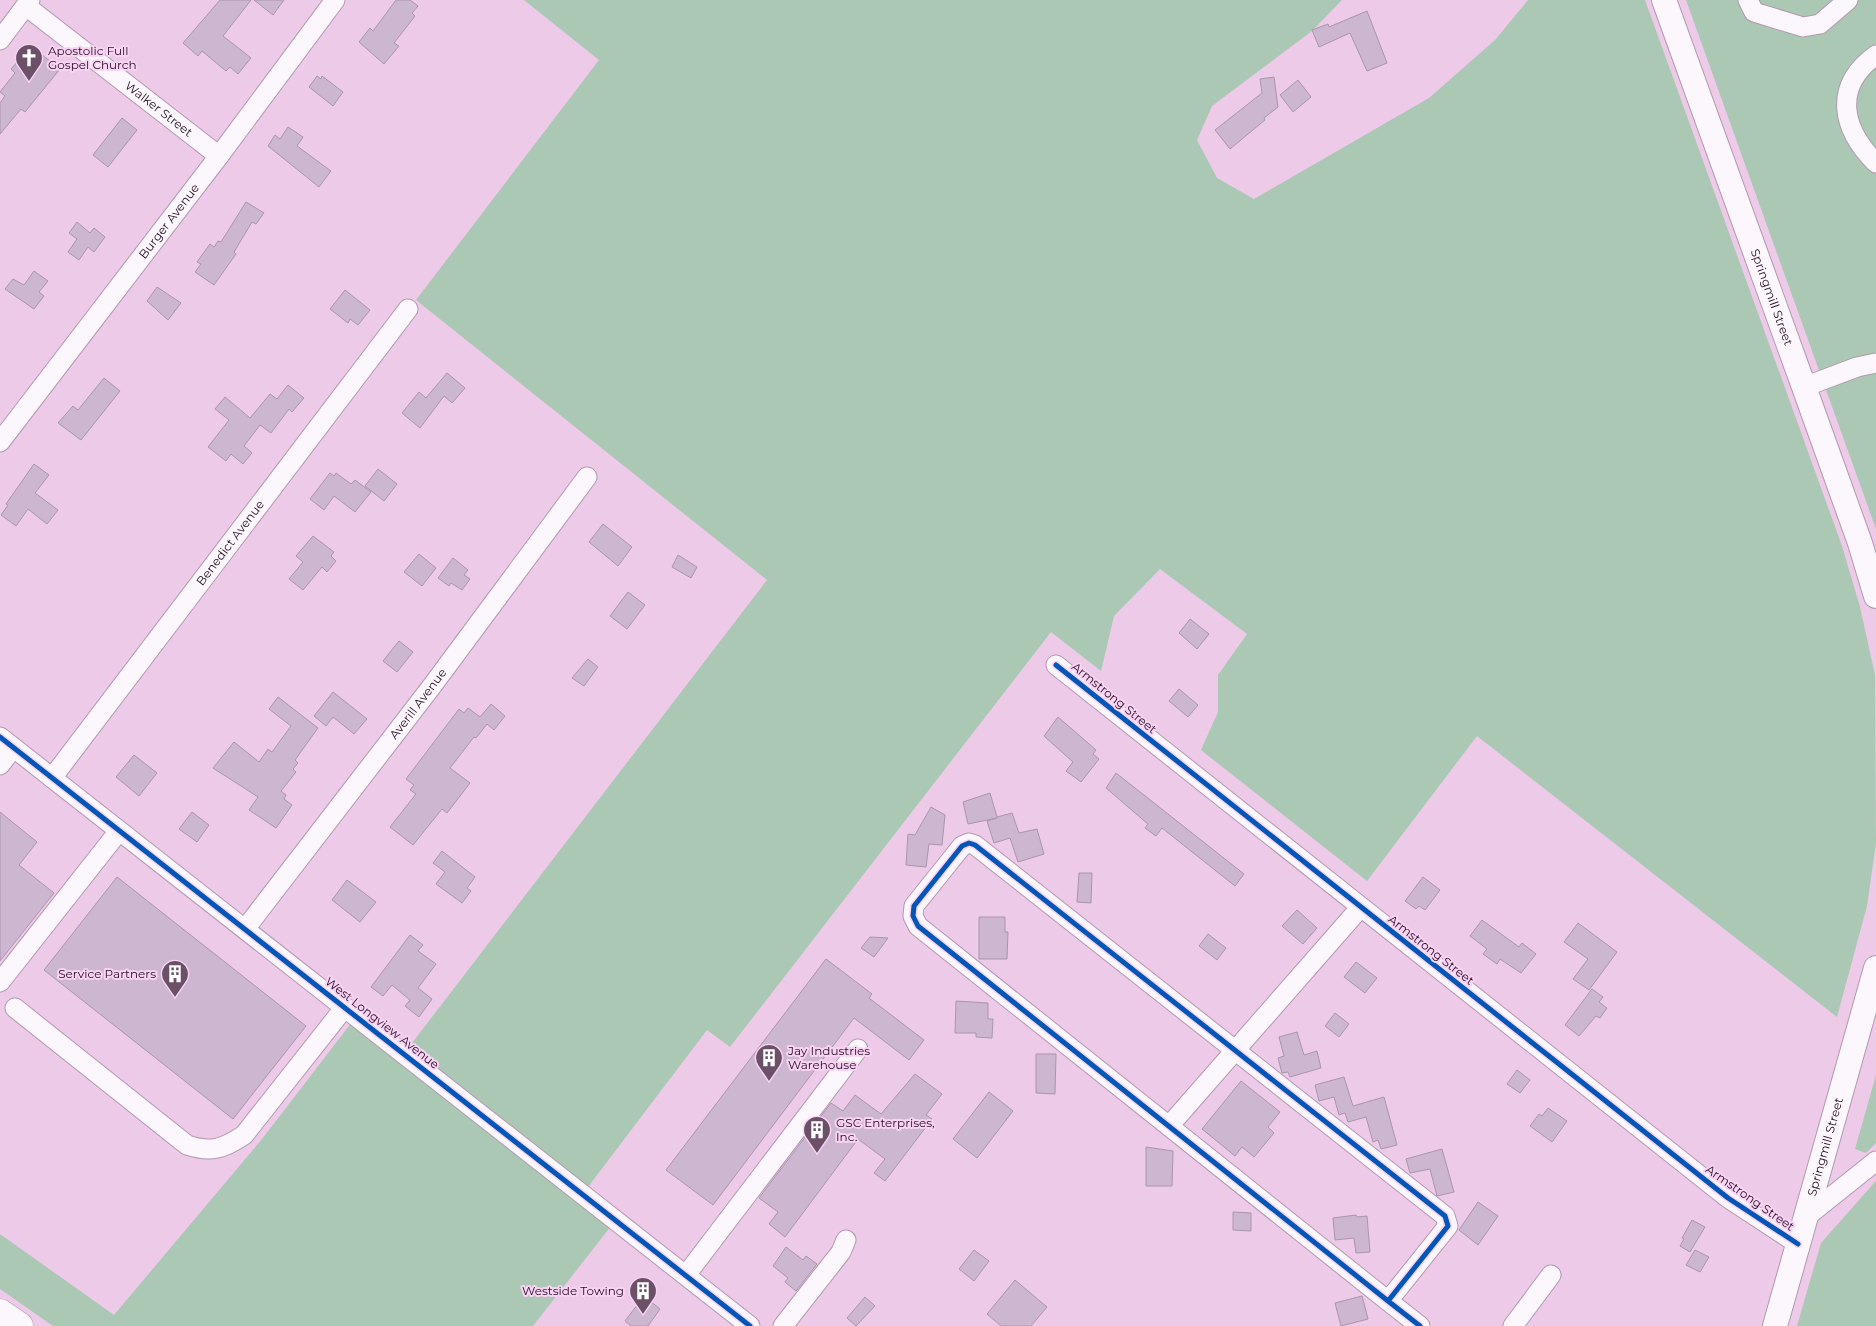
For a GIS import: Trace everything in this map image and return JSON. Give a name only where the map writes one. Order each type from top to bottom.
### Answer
[{"type":"highway","points":[[0,1313],[19,1326]]},
{"type":"main road","name":"Springmill Street","points":[[1664,0],[1860,543],[1876,596]]},
{"type":"main road","name":"Springmill Street","points":[[1775,1326],[1876,968]]},
{"type":"street","name":"Burger Avenue","points":[[0,442],[220,156],[335,0]]},
{"type":"street","points":[[1748,0],[1754,12],[1803,27],[1820,24],[1848,0]]},
{"type":"street","name":"Walker Street","points":[[28,3],[220,156]]},
{"type":"street","points":[[0,40],[28,3]]},
{"type":"street","points":[[1876,55],[1867,62],[1854,78],[1846,103],[1849,125],[1865,152],[1876,162]]},
{"type":"street","name":"Benedict Avenue","points":[[52,778],[408,309]]},
{"type":"street","points":[[1804,387],[1857,367],[1876,363]]},
{"type":"street","name":"Averill Avenue","points":[[245,929],[432,686],[587,477]]},
{"type":"street","name":"Armstrong Street","points":[[1056,665],[1728,1198],[1798,1244]]},
{"type":"street","points":[[0,765],[7,742]]},
{"type":"street","name":"West Longview Avenue","points":[[7,742],[750,1326]]},
{"type":"street","points":[[0,982],[119,831]]},
{"type":"street","points":[[1388,1301],[1448,1226],[1448,1220],[975,845],[969,843],[962,846],[914,906],[912,916],[918,926],[1388,1301],[1420,1326]]},
{"type":"street","points":[[1169,1126],[1236,1052],[1360,908]]},
{"type":"street","points":[[15,1008],[188,1145],[203,1150],[228,1146],[244,1135],[346,1007]]},
{"type":"street","points":[[686,1275],[858,1049]]},
{"type":"street","points":[[1806,1217],[1876,1161]]},
{"type":"street","points":[[783,1326],[841,1252],[846,1240]]},
{"type":"street","points":[[1513,1326],[1551,1275]]},
{"type":"green space","points":[[524,0],[1342,0],[1312,31],[1212,106],[1197,140],[1217,178],[1254,199],[1429,98],[1495,40],[1528,0],[1645,0],[1842,546],[1860,607],[1875,675],[1876,843],[1867,906],[1837,1017],[1477,736],[1367,881],[1201,750],[1218,712],[1218,675],[1247,634],[1160,569],[1114,616],[1101,671],[1051,632],[730,1047],[707,1030],[588,1187],[409,1047],[767,580],[416,300],[599,60]]},
{"type":"green space","points":[[1686,0],[1876,0],[1876,529]]},
{"type":"green space","points":[[352,1022],[611,1226],[533,1326],[53,1326],[0,1289],[0,1234],[114,1315],[262,1139]]},
{"type":"green space","points":[[1876,1075],[1876,1143],[1866,1153],[1855,1149]]},
{"type":"green space","points":[[1876,1181],[1876,1326],[1797,1326],[1821,1243]]},
{"type":"building","points":[[220,0],[251,0],[223,36],[251,58],[238,74],[230,67],[226,71],[202,51],[198,56],[183,43]]},
{"type":"building","points":[[254,0],[284,0],[273,15]]},
{"type":"building","points":[[396,0],[410,0],[418,6],[412,13],[415,16],[394,43],[399,46],[384,64],[359,42],[370,28],[373,31]]},
{"type":"building","points":[[1367,11],[1387,63],[1367,71],[1350,33],[1319,47],[1312,30],[1328,24],[1329,27]]},
{"type":"building","name":"Apostolic Full Gospel Church","points":[[33,48],[60,69],[25,112],[21,109],[0,134],[0,103],[5,96],[0,92],[15,73],[11,69],[19,60],[22,62]]},
{"type":"building","points":[[317,76],[321,79],[322,76],[343,92],[333,106],[309,87]]},
{"type":"building","points":[[1274,77],[1278,107],[1230,149],[1215,130],[1262,93],[1260,79]]},
{"type":"building","points":[[1298,80],[1311,97],[1293,112],[1280,95]]},
{"type":"building","points":[[122,118],[137,130],[108,167],[93,155]]},
{"type":"building","points":[[288,127],[303,137],[297,146],[331,171],[319,187],[268,146],[275,135],[280,139]]},
{"type":"building","points":[[246,202],[264,213],[256,224],[252,222],[234,252],[236,254],[214,285],[195,272],[201,264],[197,262],[210,244],[214,247],[218,241],[221,242]]},
{"type":"building","points":[[77,222],[90,233],[94,228],[105,237],[94,252],[88,247],[79,260],[68,252],[77,239],[69,233]]},
{"type":"building","points":[[34,271],[48,281],[39,292],[44,296],[34,309],[5,289],[13,279],[24,285]]},
{"type":"building","points":[[157,287],[181,303],[168,320],[147,301]]},
{"type":"building","points":[[345,290],[370,310],[358,325],[350,319],[348,323],[330,309]]},
{"type":"building","points":[[447,373],[465,388],[452,403],[444,396],[420,428],[402,413],[419,392],[426,398]]},
{"type":"building","points":[[104,378],[120,391],[81,440],[58,423],[73,406],[78,410]]},
{"type":"building","points":[[288,385],[304,398],[292,412],[289,409],[271,433],[260,425],[244,446],[252,453],[243,464],[231,454],[226,461],[208,447],[229,420],[215,409],[225,397],[250,418],[270,394],[277,399]]},
{"type":"building","points":[[34,464],[49,475],[35,493],[58,510],[47,524],[28,509],[16,526],[1,515],[8,505],[6,504]]},
{"type":"building","points":[[378,469],[397,484],[384,501],[365,486]]},
{"type":"building","points":[[330,473],[334,476],[336,473],[351,484],[355,480],[371,492],[355,512],[334,496],[324,510],[310,499]]},
{"type":"building","points":[[603,524],[632,547],[618,566],[589,542]]},
{"type":"building","points":[[313,536],[334,552],[331,556],[336,561],[327,572],[322,567],[303,590],[289,579],[303,562],[296,556]]},
{"type":"building","points":[[419,554],[436,568],[422,586],[404,572]]},
{"type":"building","points":[[678,555],[697,567],[691,578],[672,567]]},
{"type":"building","points":[[453,558],[468,570],[464,575],[470,579],[462,590],[451,583],[449,586],[438,578]]},
{"type":"building","points":[[628,592],[645,605],[627,629],[610,616]]},
{"type":"building","points":[[1190,619],[1209,634],[1197,649],[1179,633]]},
{"type":"building","points":[[399,641],[413,652],[397,672],[383,661]]},
{"type":"building","points":[[588,659],[598,667],[584,686],[572,678]]},
{"type":"building","points":[[1179,689],[1198,705],[1188,717],[1169,701]]},
{"type":"building","points":[[333,692],[367,719],[354,734],[333,717],[326,726],[314,716]]},
{"type":"building","points":[[278,697],[318,728],[295,760],[298,763],[293,769],[296,772],[281,791],[286,795],[284,799],[292,805],[276,828],[249,810],[258,797],[213,768],[234,742],[259,762],[268,749],[272,752],[291,726],[269,709]]},
{"type":"building","points":[[491,704],[505,716],[494,730],[487,724],[476,738],[474,737],[450,768],[470,783],[447,813],[442,809],[413,845],[390,827],[416,794],[410,790],[414,785],[406,779],[459,709],[464,713],[468,708],[480,717]]},
{"type":"building","points":[[1058,717],[1096,750],[1093,754],[1099,759],[1081,782],[1066,771],[1073,762],[1044,736]]},
{"type":"building","points":[[134,755],[157,773],[139,796],[116,777]]},
{"type":"building","points":[[1116,773],[1244,874],[1235,886],[1162,828],[1156,836],[1145,828],[1148,824],[1106,788]]},
{"type":"building","points":[[990,793],[997,817],[1012,813],[1019,833],[1037,829],[1044,854],[1018,862],[1010,838],[994,843],[987,821],[997,818],[968,824],[963,802]]},
{"type":"building","points":[[931,807],[945,815],[942,845],[929,844],[926,867],[906,865],[908,834],[915,835]]},
{"type":"building","points":[[0,812],[37,842],[19,865],[54,893],[0,961]]},
{"type":"building","points":[[192,812],[209,825],[197,842],[179,829]]},
{"type":"building","points":[[442,851],[475,877],[467,888],[471,891],[462,903],[436,884],[445,872],[433,863]]},
{"type":"building","points":[[1079,873],[1092,873],[1091,903],[1077,902]]},
{"type":"building","name":"Service Partners","points":[[117,877],[306,1026],[233,1119],[44,970]]},
{"type":"building","points":[[1423,877],[1440,890],[1425,910],[1419,906],[1416,909],[1405,901]]},
{"type":"building","points":[[347,880],[376,902],[360,922],[332,900]]},
{"type":"building","points":[[1297,910],[1317,928],[1303,944],[1282,926]]},
{"type":"building","points":[[979,917],[1005,917],[1005,932],[1008,932],[1007,959],[979,959]]},
{"type":"building","points":[[1482,920],[1519,947],[1522,943],[1536,954],[1521,973],[1500,959],[1497,964],[1483,954],[1487,949],[1470,936]]},
{"type":"building","points":[[1578,923],[1617,952],[1589,990],[1573,979],[1588,959],[1564,942]]},
{"type":"building","points":[[1208,934],[1226,948],[1217,960],[1199,946]]},
{"type":"building","points":[[410,935],[423,945],[418,951],[436,964],[418,988],[432,999],[419,1017],[405,1006],[410,1000],[392,985],[383,996],[371,987]]},
{"type":"building","points":[[870,937],[888,938],[874,957],[861,948]]},
{"type":"building","name":"Jay Industries Warehouse","points":[[826,959],[872,994],[869,998],[924,1040],[909,1060],[854,1018],[713,1205],[666,1170]]},
{"type":"building","points":[[1356,962],[1377,978],[1365,993],[1344,977]]},
{"type":"building","points":[[1592,989],[1603,997],[1599,1002],[1607,1008],[1600,1018],[1596,1016],[1579,1036],[1565,1025]]},
{"type":"building","points":[[956,1001],[988,1003],[988,1019],[993,1019],[992,1038],[976,1037],[976,1033],[955,1033]]},
{"type":"building","points":[[1335,1013],[1349,1024],[1339,1037],[1325,1026]]},
{"type":"building","points":[[1297,1032],[1304,1055],[1317,1051],[1321,1068],[1290,1077],[1288,1072],[1282,1073],[1278,1058],[1284,1056],[1279,1037]]},
{"type":"building","points":[[1036,1054],[1056,1054],[1055,1094],[1036,1093]]},
{"type":"building","points":[[1517,1070],[1530,1080],[1520,1093],[1507,1084]]},
{"type":"building","name":"GSC Enterprises, Inc.","points":[[915,1074],[942,1094],[926,1115],[932,1119],[885,1181],[874,1173],[885,1159],[858,1139],[785,1237],[769,1224],[778,1212],[759,1198],[831,1103],[843,1111],[855,1095],[881,1114]]},
{"type":"building","points":[[1344,1077],[1353,1106],[1384,1097],[1397,1145],[1381,1149],[1378,1140],[1373,1142],[1366,1117],[1348,1122],[1345,1113],[1339,1115],[1334,1097],[1319,1101],[1315,1085]]},
{"type":"building","points":[[1241,1081],[1280,1112],[1268,1127],[1274,1133],[1254,1157],[1242,1147],[1235,1156],[1202,1129]]},
{"type":"building","points":[[989,1092],[1013,1111],[977,1158],[953,1139]]},
{"type":"building","points":[[1548,1108],[1567,1121],[1552,1142],[1530,1126],[1539,1114],[1542,1116]]},
{"type":"building","points":[[1146,1147],[1173,1151],[1172,1186],[1146,1186]]},
{"type":"building","points":[[1442,1149],[1454,1192],[1437,1196],[1430,1169],[1410,1173],[1406,1159]]},
{"type":"building","points":[[1478,1202],[1498,1216],[1478,1245],[1459,1230]]},
{"type":"building","points":[[1233,1212],[1251,1213],[1251,1231],[1233,1230]]},
{"type":"building","points":[[1356,1215],[1357,1217],[1367,1216],[1370,1252],[1356,1253],[1354,1238],[1335,1240],[1333,1218]]},
{"type":"building","points":[[1692,1220],[1705,1227],[1690,1252],[1680,1246],[1684,1239],[1682,1238]]},
{"type":"building","points":[[786,1247],[803,1260],[806,1256],[817,1264],[796,1291],[785,1282],[788,1278],[773,1266]]},
{"type":"building","points":[[974,1250],[989,1261],[974,1281],[959,1269]]},
{"type":"building","points":[[1695,1250],[1709,1257],[1700,1272],[1686,1265]]},
{"type":"building","points":[[1015,1280],[1047,1307],[1031,1326],[1001,1326],[987,1314]]},
{"type":"building","name":"Westside Towing","points":[[644,1296],[660,1309],[648,1326],[631,1326],[625,1321]]},
{"type":"building","points":[[1362,1296],[1368,1319],[1341,1326],[1335,1303]]},
{"type":"building","points":[[865,1297],[875,1306],[856,1326],[847,1318]]},
{"type":"cycle path","points":[[1056,665],[1728,1198],[1798,1244]]},
{"type":"cycle path","points":[[0,737],[750,1326]]},
{"type":"cycle path","points":[[1388,1301],[1448,1226],[1445,1216],[975,845],[969,843],[962,846],[914,906],[913,916],[918,926],[1388,1301],[1420,1326]]},
{"type":"place","name":"Apostolic Full Gospel Church","points":[[29,82]]},
{"type":"place","name":"Service Partners","points":[[175,998]]},
{"type":"place","name":"Jay Industries Warehouse","points":[[769,1082]]},
{"type":"place","name":"GSC Enterprises, Inc.","points":[[817,1154]]},
{"type":"place","name":"Westside Towing","points":[[643,1315]]}]
